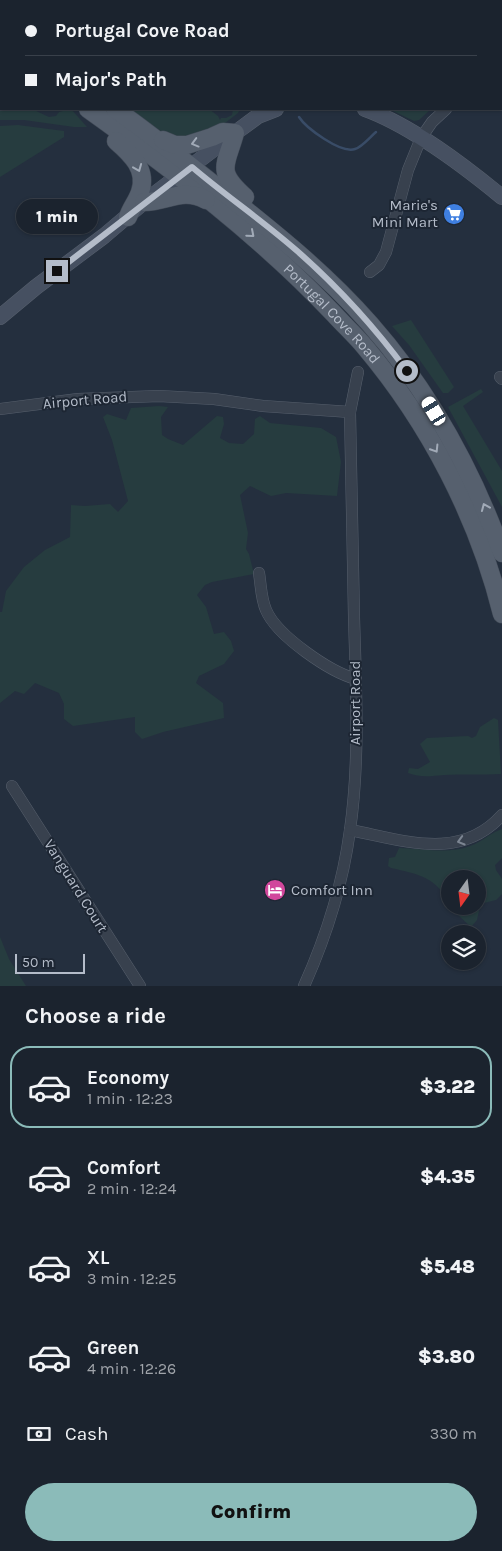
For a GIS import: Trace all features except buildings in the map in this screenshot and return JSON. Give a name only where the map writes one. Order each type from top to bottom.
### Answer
[{"type":"main road","points":[[81,110],[127,150],[139,165],[142,174],[140,192],[128,217]]},
{"type":"main road","name":"Portugal Cove Road","points":[[90,110],[186,171],[297,251],[370,323],[424,396],[477,488],[502,552]]},
{"type":"main road","name":"Portugal Cove Road","points":[[117,110],[154,137],[214,202],[276,256],[365,346],[403,396],[441,458],[458,492],[487,564],[502,614]]},
{"type":"main road","points":[[154,137],[175,145],[187,145],[223,132],[235,133],[225,166],[228,179],[233,186],[282,229],[297,251]]},
{"type":"main road","points":[[144,202],[155,202],[178,194],[198,196],[214,202]]},
{"type":"street","points":[[0,317],[128,217],[144,202],[235,133],[257,113],[271,110]]},
{"type":"street","points":[[368,110],[421,138],[502,197]]},
{"type":"street","points":[[370,272],[379,265],[386,252],[408,170],[421,138],[432,122],[445,110]]},
{"type":"street","name":"Airport Road","points":[[304,986],[320,948],[334,905],[350,830],[354,785],[356,679],[350,412],[358,372]]},
{"type":"street","name":"Airport Road","points":[[0,409],[78,399],[159,396],[214,398],[263,406],[350,412]]},
{"type":"street","points":[[258,573],[265,609],[270,619],[287,637],[323,664],[345,676],[356,679]]},
{"type":"street","name":"Vanguard Court","points":[[12,786],[140,986]]},
{"type":"street","points":[[350,830],[417,843],[445,845],[474,837],[490,827],[502,815]]},
{"type":"green space","points":[[0,110],[34,110],[49,117],[56,116],[59,112],[72,110],[87,127],[24,120],[0,120]]},
{"type":"green space","points":[[130,110],[210,110],[220,120],[232,115],[233,110],[240,110],[221,126],[188,139],[165,134]]},
{"type":"green space","points":[[391,110],[430,110],[419,120],[414,121]]},
{"type":"green space","points":[[18,125],[64,131],[64,137],[0,177],[0,126]]},
{"type":"green space","points":[[411,320],[454,387],[448,393],[443,393],[409,345],[392,326]]},
{"type":"green space","points":[[481,389],[483,392],[463,406],[502,471],[502,507],[448,407]]},
{"type":"green space","points":[[168,407],[161,417],[162,435],[183,445],[217,416],[223,417],[224,424],[220,438],[229,443],[243,444],[254,434],[255,419],[260,416],[270,423],[321,428],[336,437],[341,462],[337,496],[286,493],[271,496],[250,486],[240,495],[248,533],[246,549],[254,574],[212,582],[205,585],[197,595],[206,607],[214,634],[224,632],[231,641],[234,651],[224,664],[199,676],[196,683],[223,703],[224,718],[163,732],[142,739],[135,732],[135,717],[73,726],[64,719],[64,704],[59,693],[35,683],[24,694],[15,691],[0,703],[0,612],[2,612],[6,591],[24,567],[45,550],[70,537],[71,505],[110,504],[118,512],[128,501],[112,440],[103,417],[107,414],[126,420],[131,408]]},
{"type":"green space","points":[[494,718],[498,720],[501,774],[417,776],[408,773],[409,768],[418,769],[430,762],[420,744],[427,738],[468,736],[472,738],[476,736],[480,727]]},
{"type":"green space","points":[[502,829],[502,858],[495,865],[502,879],[502,894],[496,900],[486,902],[486,870],[441,870],[441,891],[426,878],[388,866],[389,858],[395,857],[399,848],[444,851],[461,849]]},
{"type":"green space","points":[[459,915],[478,915],[473,925],[469,925]]},
{"type":"green space","points":[[0,937],[9,959],[26,986],[0,986]]},
{"type":"waterway","points":[[299,117],[324,139],[349,150],[360,146],[376,132]]},
{"type":"place","name":"Marie's Mini Mart","points":[[454,214]]},
{"type":"place","name":"Comfort Inn","points":[[275,890]]},
{"type":"route","points":[[57,271],[128,217],[144,202],[192,167],[244,207],[311,264],[370,323],[407,371]]}]
